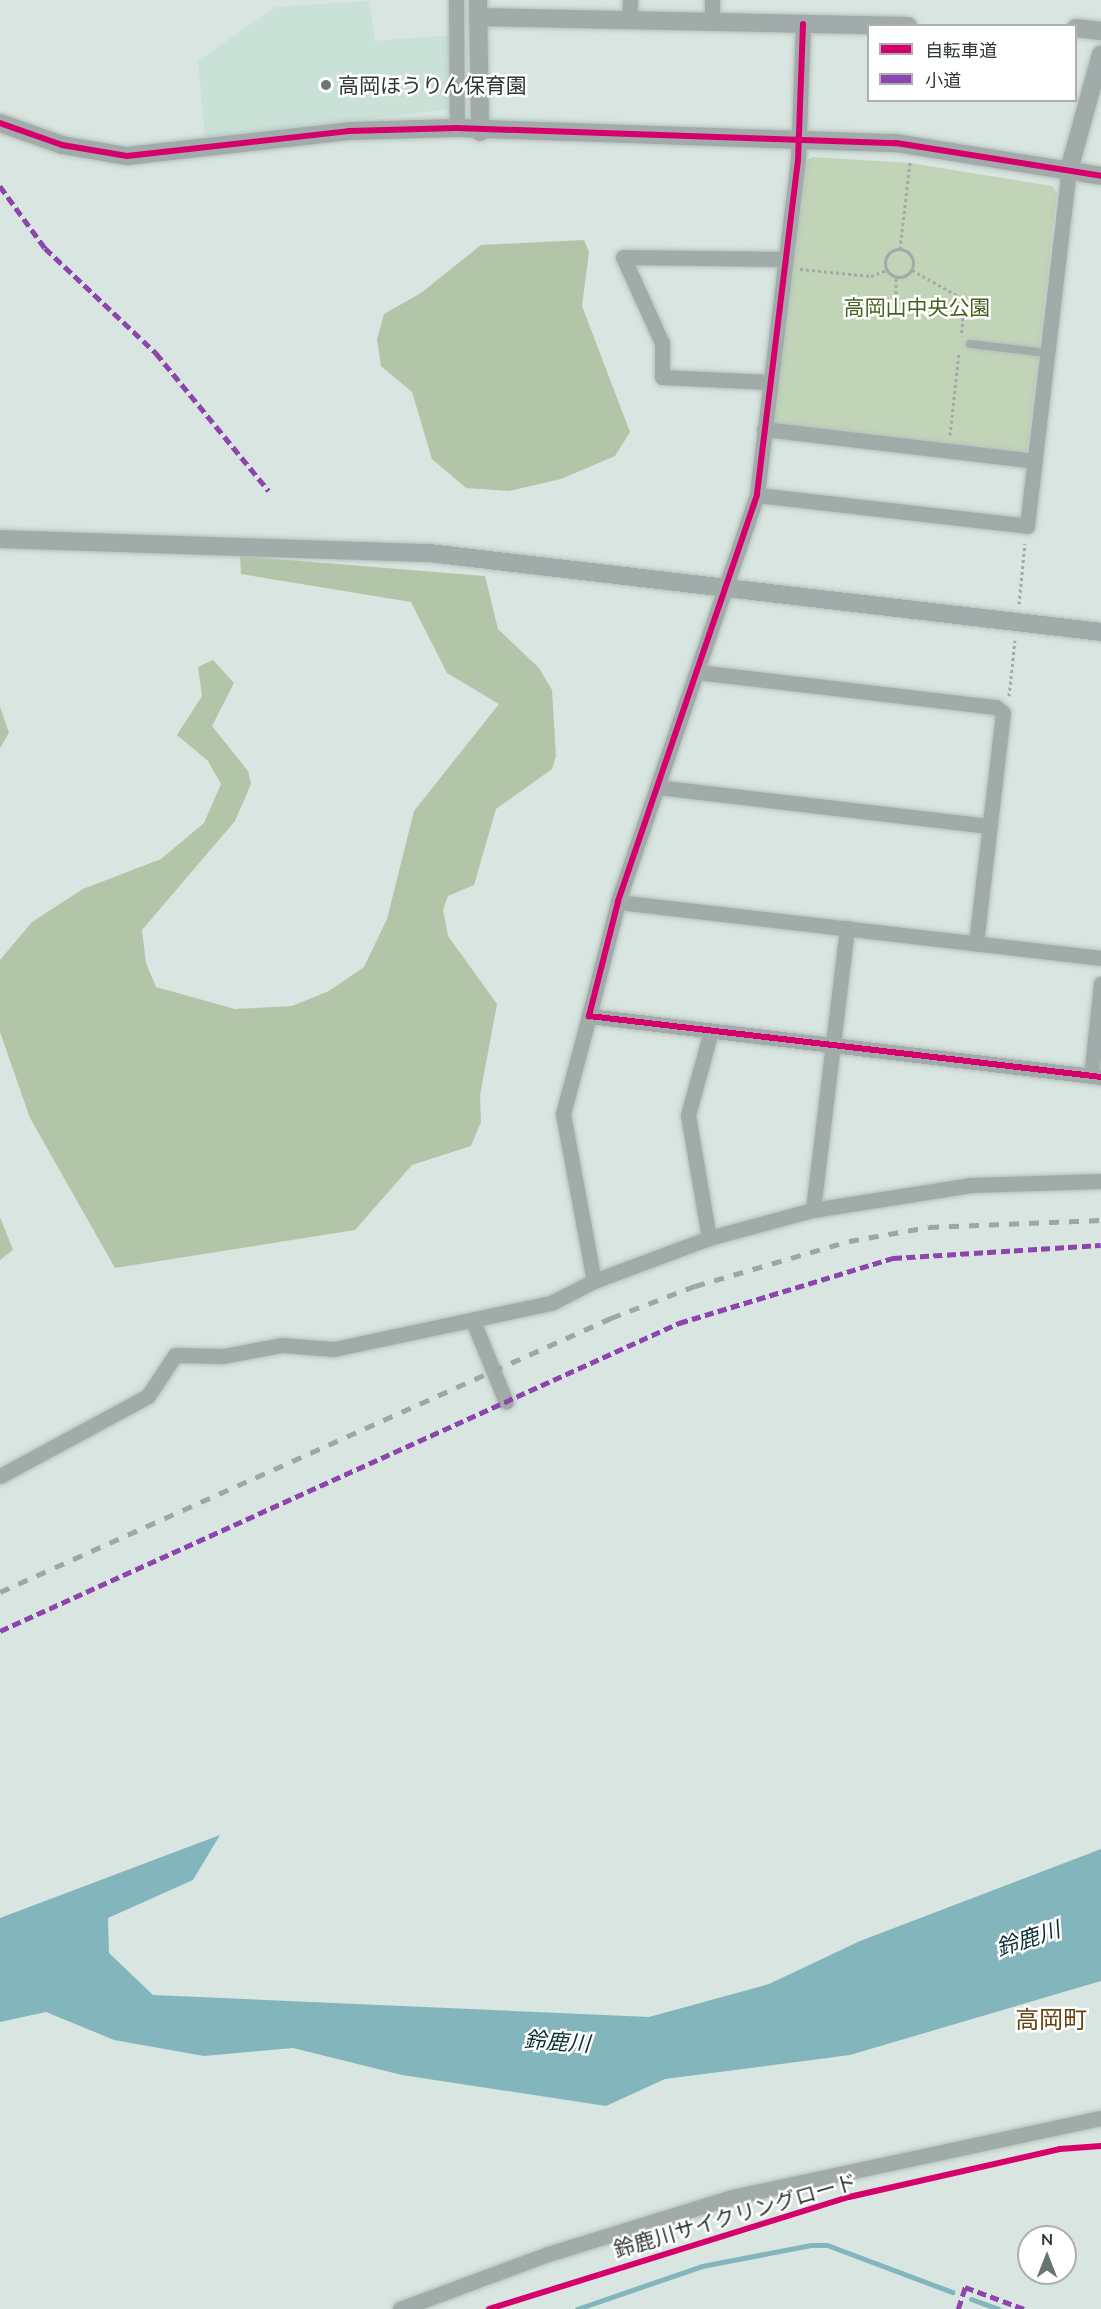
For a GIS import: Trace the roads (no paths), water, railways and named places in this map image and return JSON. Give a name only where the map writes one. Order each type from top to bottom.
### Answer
[{"type":"street","points":[[456,0],[457,128]]},
{"type":"street","points":[[629,20],[630,0]]},
{"type":"street","points":[[712,0],[712,23]]},
{"type":"street","points":[[480,132],[478,8],[629,20],[867,25]]},
{"type":"street","points":[[594,1281],[563,1114],[618,902],[757,495],[800,138],[803,24]]},
{"type":"street","points":[[1077,28],[1101,31]]},
{"type":"street","points":[[757,495],[1027,526],[1069,170],[1101,54]]},
{"type":"street","points":[[0,123],[62,145],[127,156],[349,131],[457,128],[480,132],[800,138],[896,143],[1101,176]]},
{"type":"street","points":[[769,382],[662,378],[662,343],[623,257],[785,259]]},
{"type":"street","points":[[764,429],[1035,461]]},
{"type":"street","points":[[0,539],[429,553],[726,586],[1101,632]]},
{"type":"street","points":[[697,672],[996,707],[1003,712],[976,943]]},
{"type":"street","points":[[657,787],[990,826]]},
{"type":"street","points":[[618,902],[1101,958]]},
{"type":"street","points":[[813,1210],[847,928]]},
{"type":"street","points":[[589,1016],[1096,1077],[1101,984]]},
{"type":"street","points":[[709,1238],[688,1115],[711,1031]]},
{"type":"street","points":[[0,1476],[147,1396],[175,1355],[223,1356],[281,1345],[334,1349],[473,1321],[551,1303],[594,1281],[709,1238],[813,1210],[971,1185],[1101,1181]]},
{"type":"street","points":[[473,1321],[506,1402]]},
{"type":"street","points":[[400,2309],[559,2251],[732,2197],[1101,2118]]},
{"type":"lane","points":[[970,344],[1047,352]]},
{"type":"water","name":"鈴鹿川","points":[[220,1835],[193,1880],[108,1918],[109,1953],[153,1995],[649,2017],[769,1984],[860,1941],[1101,1849],[1101,1981],[850,2055],[665,2079],[606,2106],[402,2075],[293,2048],[204,2056],[114,2040],[46,2012],[0,2022],[0,1918]]},
{"type":"waterway","points":[[577,2309],[702,2266],[811,2245],[827,2245],[952,2292]]},
{"type":"waterway","points":[[971,2299],[998,2309]]},
{"type":"railway","points":[[0,1592],[611,1318],[695,1286],[849,1241],[929,1227],[1101,1220]]},
{"type":"place","name":"高岡ほうりん保育園","points":[[326,85]]},
{"type":"district","name":"高岡町","points":[[1051,2020]]},
{"type":"park label","name":"高岡山中央公園","points":[[917,307]]}]
